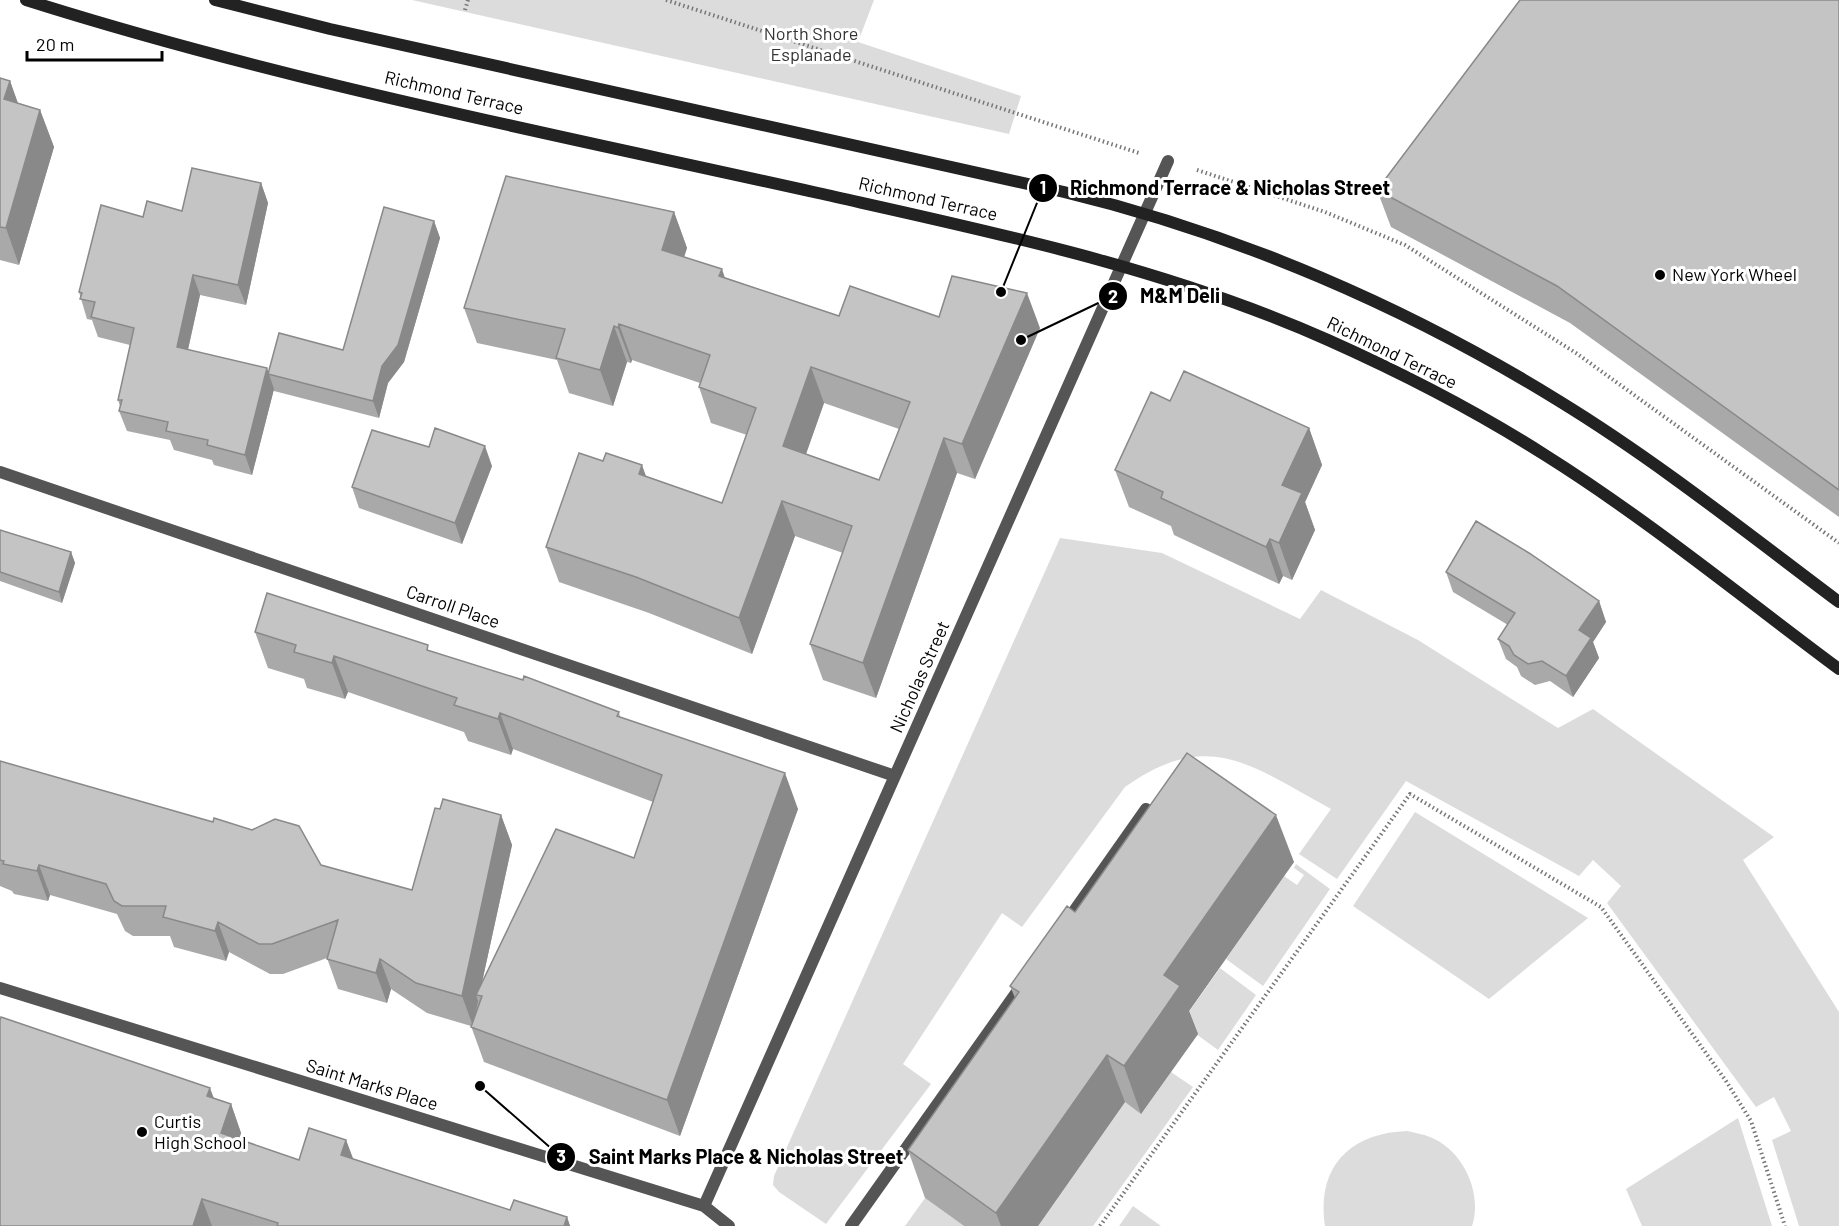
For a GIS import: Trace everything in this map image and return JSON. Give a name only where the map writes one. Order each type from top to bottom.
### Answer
[{"type":"main road","name":"Richmond Terrace","points":[[26,0],[176,45],[266,68],[1032,241],[1122,265],[1220,297],[1325,338],[1543,453],[1597,490],[1839,669]]},
{"type":"main road","name":"Richmond Terrace","points":[[215,0],[330,29],[1064,192],[1145,214],[1224,240],[1401,313],[1510,371],[1610,434],[1839,602]]},
{"type":"street","name":"Nicholas Street","points":[[704,1206],[1168,161]]},
{"type":"street","name":"Carroll Place","points":[[0,472],[895,776]]},
{"type":"street","points":[[1057,935],[1146,809]]},
{"type":"street","points":[[851,1226],[1029,974]]},
{"type":"street","name":"Saint Marks Place","points":[[0,988],[704,1206],[729,1226]]},
{"type":"path","points":[[465,10],[468,0]]},
{"type":"path","points":[[666,0],[1140,154]]},
{"type":"path","points":[[1196,169],[1325,212],[1405,246],[1576,353],[1839,543]]},
{"type":"path","points":[[1100,1226],[1410,794],[1601,907],[1726,1081],[1750,1121],[1785,1226]]},
{"type":"green space","name":"North Shore Esplanade","points":[[412,0],[874,0],[858,42],[1021,96],[1009,134]]},
{"type":"green space","points":[[1060,538],[1162,553],[1300,619],[1321,590],[1418,640],[1558,728],[1593,709],[1774,837],[1743,860],[1839,1012],[1839,1226],[1799,1226],[1772,1140],[1791,1131],[1774,1097],[1756,1107],[1607,903],[1621,886],[1593,860],[1579,876],[1406,781],[1337,879],[1299,854],[1331,809],[1253,767],[1230,759],[1206,756],[1182,759],[1155,769],[1125,787],[1022,927],[1002,913],[903,1064],[931,1084],[826,1224],[779,1192],[773,1185],[774,1176]]},
{"type":"green space","points":[[1415,812],[1588,918],[1489,999],[1353,906]]},
{"type":"green space","points":[[1296,864],[1330,889],[1263,986],[1226,959],[1284,876],[1297,885],[1304,875],[1294,868]]},
{"type":"green space","points":[[1220,968],[1256,995],[1218,1050],[1181,1023]]},
{"type":"green space","points":[[1171,1072],[1193,1087],[1093,1226],[1038,1226],[1125,1102],[1142,1113]]},
{"type":"green space","points":[[1738,1118],[1772,1226],[1642,1226],[1626,1189]]},
{"type":"green space","points":[[1407,1131],[1442,1143],[1461,1162],[1468,1174],[1475,1200],[1472,1226],[1325,1226],[1326,1187],[1341,1157],[1354,1146],[1369,1138]]},
{"type":"green space","points":[[925,1198],[964,1226],[905,1226]]},
{"type":"green space","points":[[1133,1206],[1161,1226],[1119,1226]]},
{"type":"building","name":"New York Wheel","points":[[1520,0],[1839,0],[1839,490],[1557,286],[1377,190]]},
{"type":"building","points":[[0,78],[10,81],[4,99],[40,110],[6,228],[0,227]]},
{"type":"building","points":[[192,168],[261,183],[238,285],[193,275],[177,347],[267,368],[245,455],[207,445],[208,440],[166,431],[168,422],[119,411],[122,400],[118,400],[134,328],[91,317],[95,302],[80,299],[82,293],[79,292],[101,205],[143,217],[147,201],[182,211]]},
{"type":"building","points":[[506,176],[674,212],[662,250],[722,269],[719,276],[839,316],[850,286],[939,317],[952,276],[1027,293],[962,444],[944,438],[863,663],[810,644],[852,526],[782,501],[739,618],[636,577],[546,547],[579,453],[603,461],[606,453],[642,465],[639,474],[722,503],[756,408],[699,387],[710,355],[619,324],[618,328],[614,326],[600,370],[556,358],[565,329],[464,308]],"holes":[[[811,367],[910,402],[879,480],[783,446]]]},
{"type":"building","points":[[384,207],[434,221],[398,345],[382,366],[373,401],[268,374],[279,333],[343,350]]},
{"type":"building","points":[[1184,371],[1309,428],[1282,485],[1302,493],[1279,543],[1270,539],[1266,547],[1161,498],[1163,492],[1115,470],[1151,392],[1170,401]]},
{"type":"building","points":[[435,428],[485,446],[455,523],[352,487],[372,430],[429,447]]},
{"type":"building","points":[[1476,521],[1529,553],[1599,601],[1579,630],[1591,638],[1566,676],[1542,661],[1528,664],[1514,655],[1509,646],[1498,639],[1515,613],[1446,572]]},
{"type":"building","points":[[0,530],[71,552],[59,592],[0,572]]},
{"type":"building","points":[[267,593],[428,645],[427,650],[523,680],[524,676],[619,712],[617,716],[785,773],[667,1100],[471,1027],[482,996],[476,995],[556,829],[634,858],[662,775],[500,713],[498,719],[454,705],[457,698],[334,656],[332,663],[294,652],[296,645],[255,632]]},
{"type":"building","points":[[1187,753],[1276,815],[1164,975],[1180,986],[1153,1025],[1124,1066],[1107,1055],[996,1213],[908,1150],[1019,992],[1010,986],[1067,906],[1075,912]]},
{"type":"building","points":[[0,761],[213,822],[214,818],[252,830],[275,819],[299,826],[321,865],[412,890],[435,808],[440,809],[443,799],[501,815],[462,996],[416,983],[380,959],[376,973],[327,959],[338,920],[272,944],[259,944],[218,922],[215,931],[163,917],[166,906],[122,906],[114,901],[106,884],[39,865],[37,871],[3,864],[4,861],[0,860]]},
{"type":"building","name":"Curtis High School","points":[[1,1017],[210,1088],[207,1096],[231,1104],[221,1133],[299,1160],[309,1128],[346,1140],[341,1155],[510,1210],[514,1200],[567,1217],[564,1226],[277,1226],[278,1223],[202,1199],[193,1226],[0,1226]]},
{"type":"place","name":"New York Wheel","points":[[1660,275]]},
{"type":"place","name":"Richmond Terrace & Nicholas Street","points":[[1001,292]]},
{"type":"place","name":"M&M Deli","points":[[1021,340]]},
{"type":"place","name":"Saint Marks Place & Nicholas Street","points":[[480,1086]]},
{"type":"place","name":"Curtis High School","points":[[142,1132]]}]
